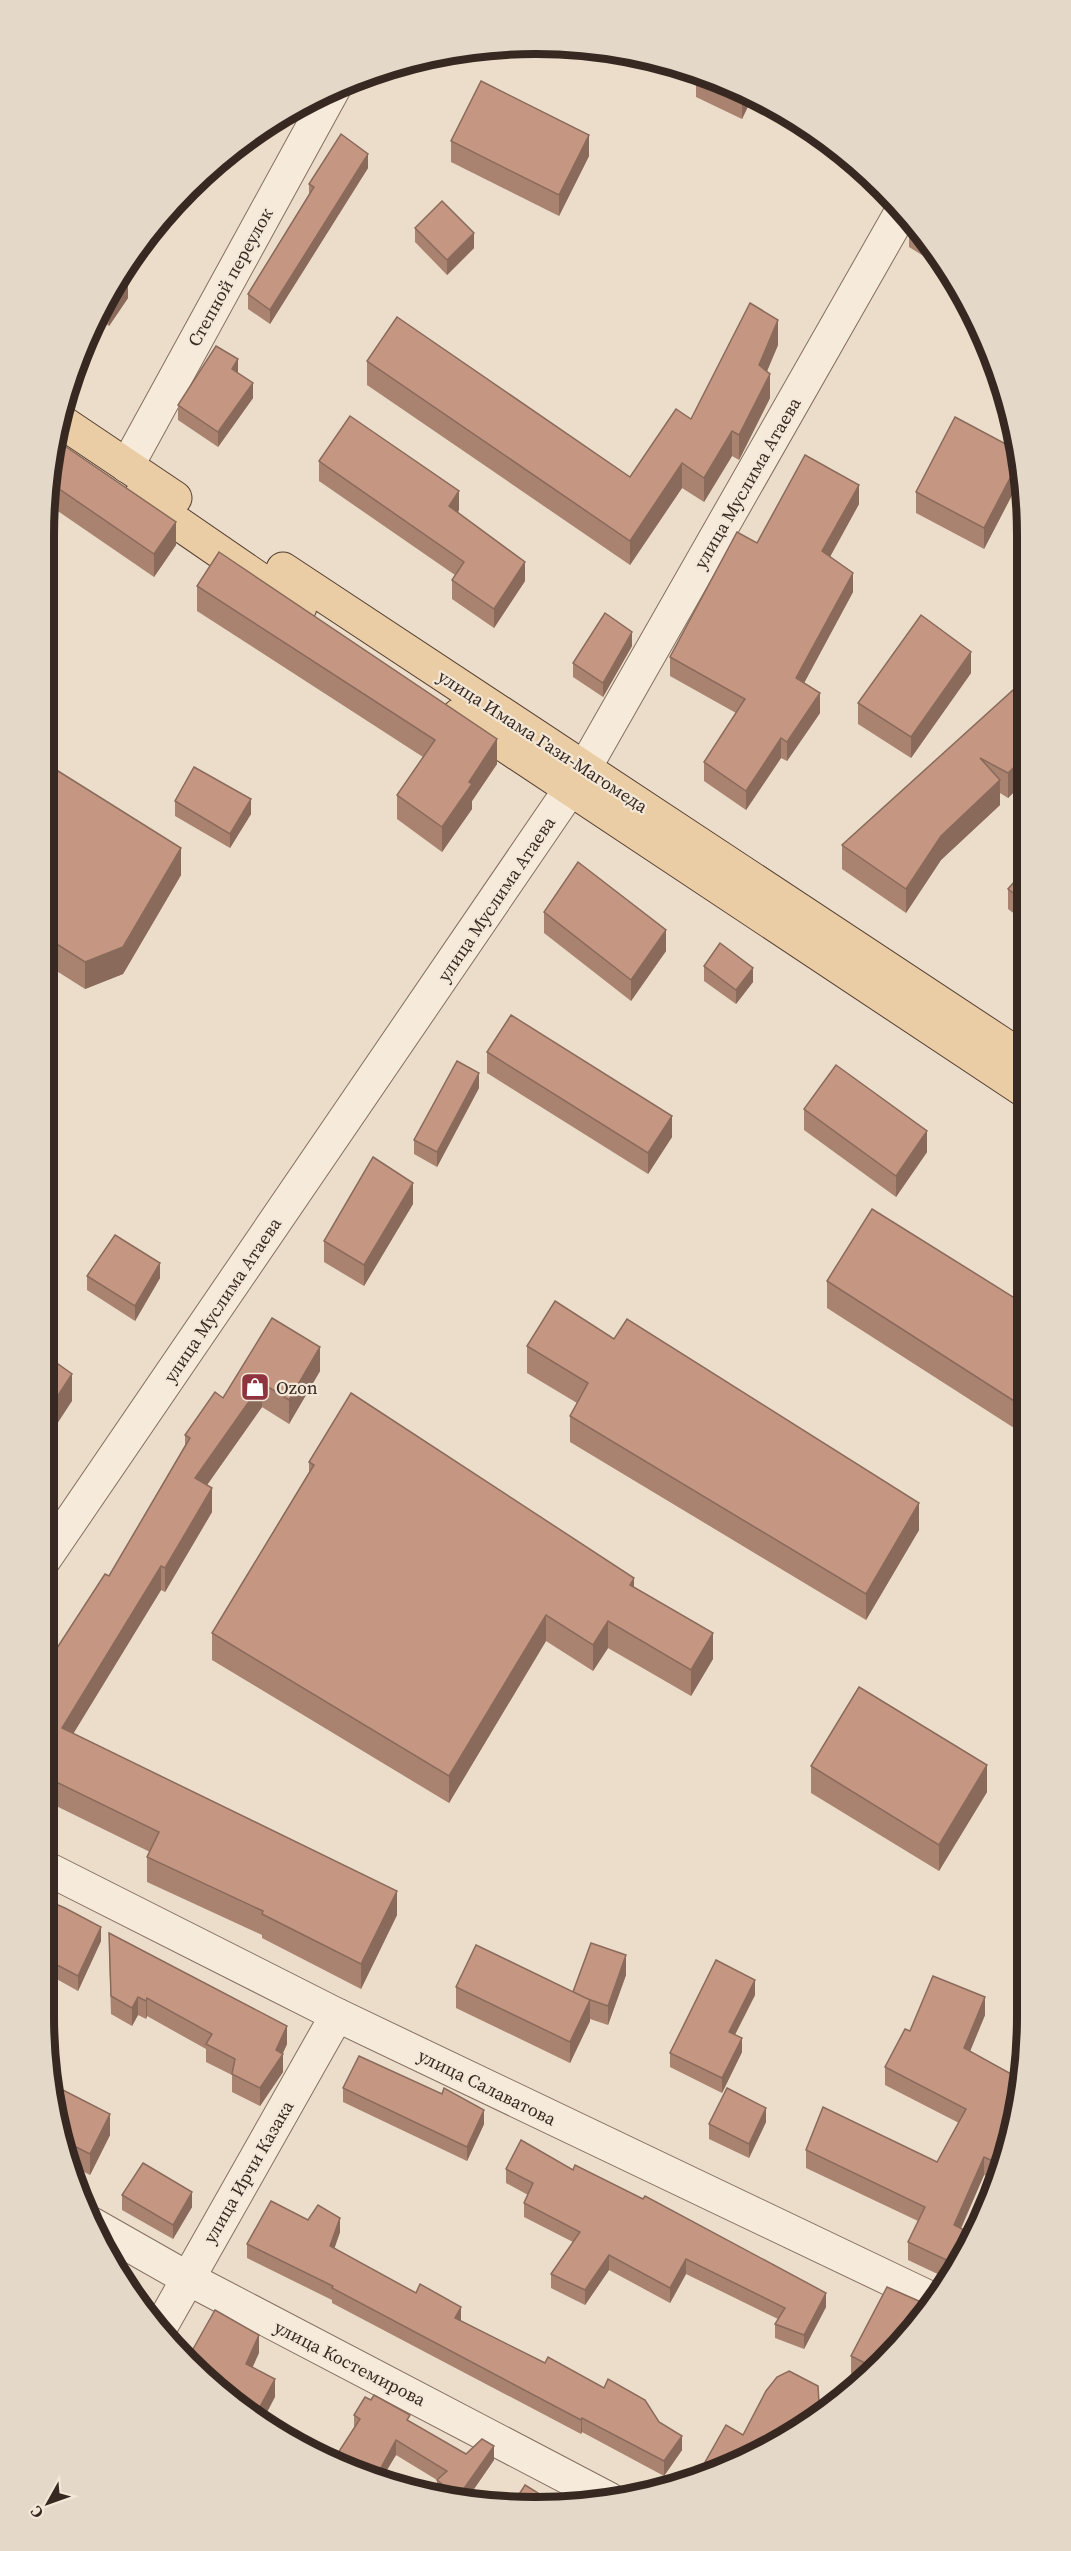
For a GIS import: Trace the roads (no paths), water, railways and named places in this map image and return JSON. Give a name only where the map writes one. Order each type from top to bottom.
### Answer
[{"type":"main road","name":"улица Имама Гази-Магомеда","points":[[67,425],[577,780],[1017,1054]]},
{"type":"main road","points":[[63,444],[577,780],[1017,1085]]},
{"type":"street","name":"Степной переулок","points":[[127,466],[326,103]]},
{"type":"street","name":"улица Муслима Атаева","points":[[54,1545],[577,780],[898,218]]},
{"type":"street","name":"улица Салаватова","points":[[54,1872],[337,2015],[926,2296]]},
{"type":"street","name":"улица Ирчи Казака","points":[[164,2321],[337,2015]]},
{"type":"street","name":"улица Костемирова","points":[[106,2232],[187,2278],[598,2493]]},
{"type":"place","name":"Ozon","points":[[255,1387]]}]
